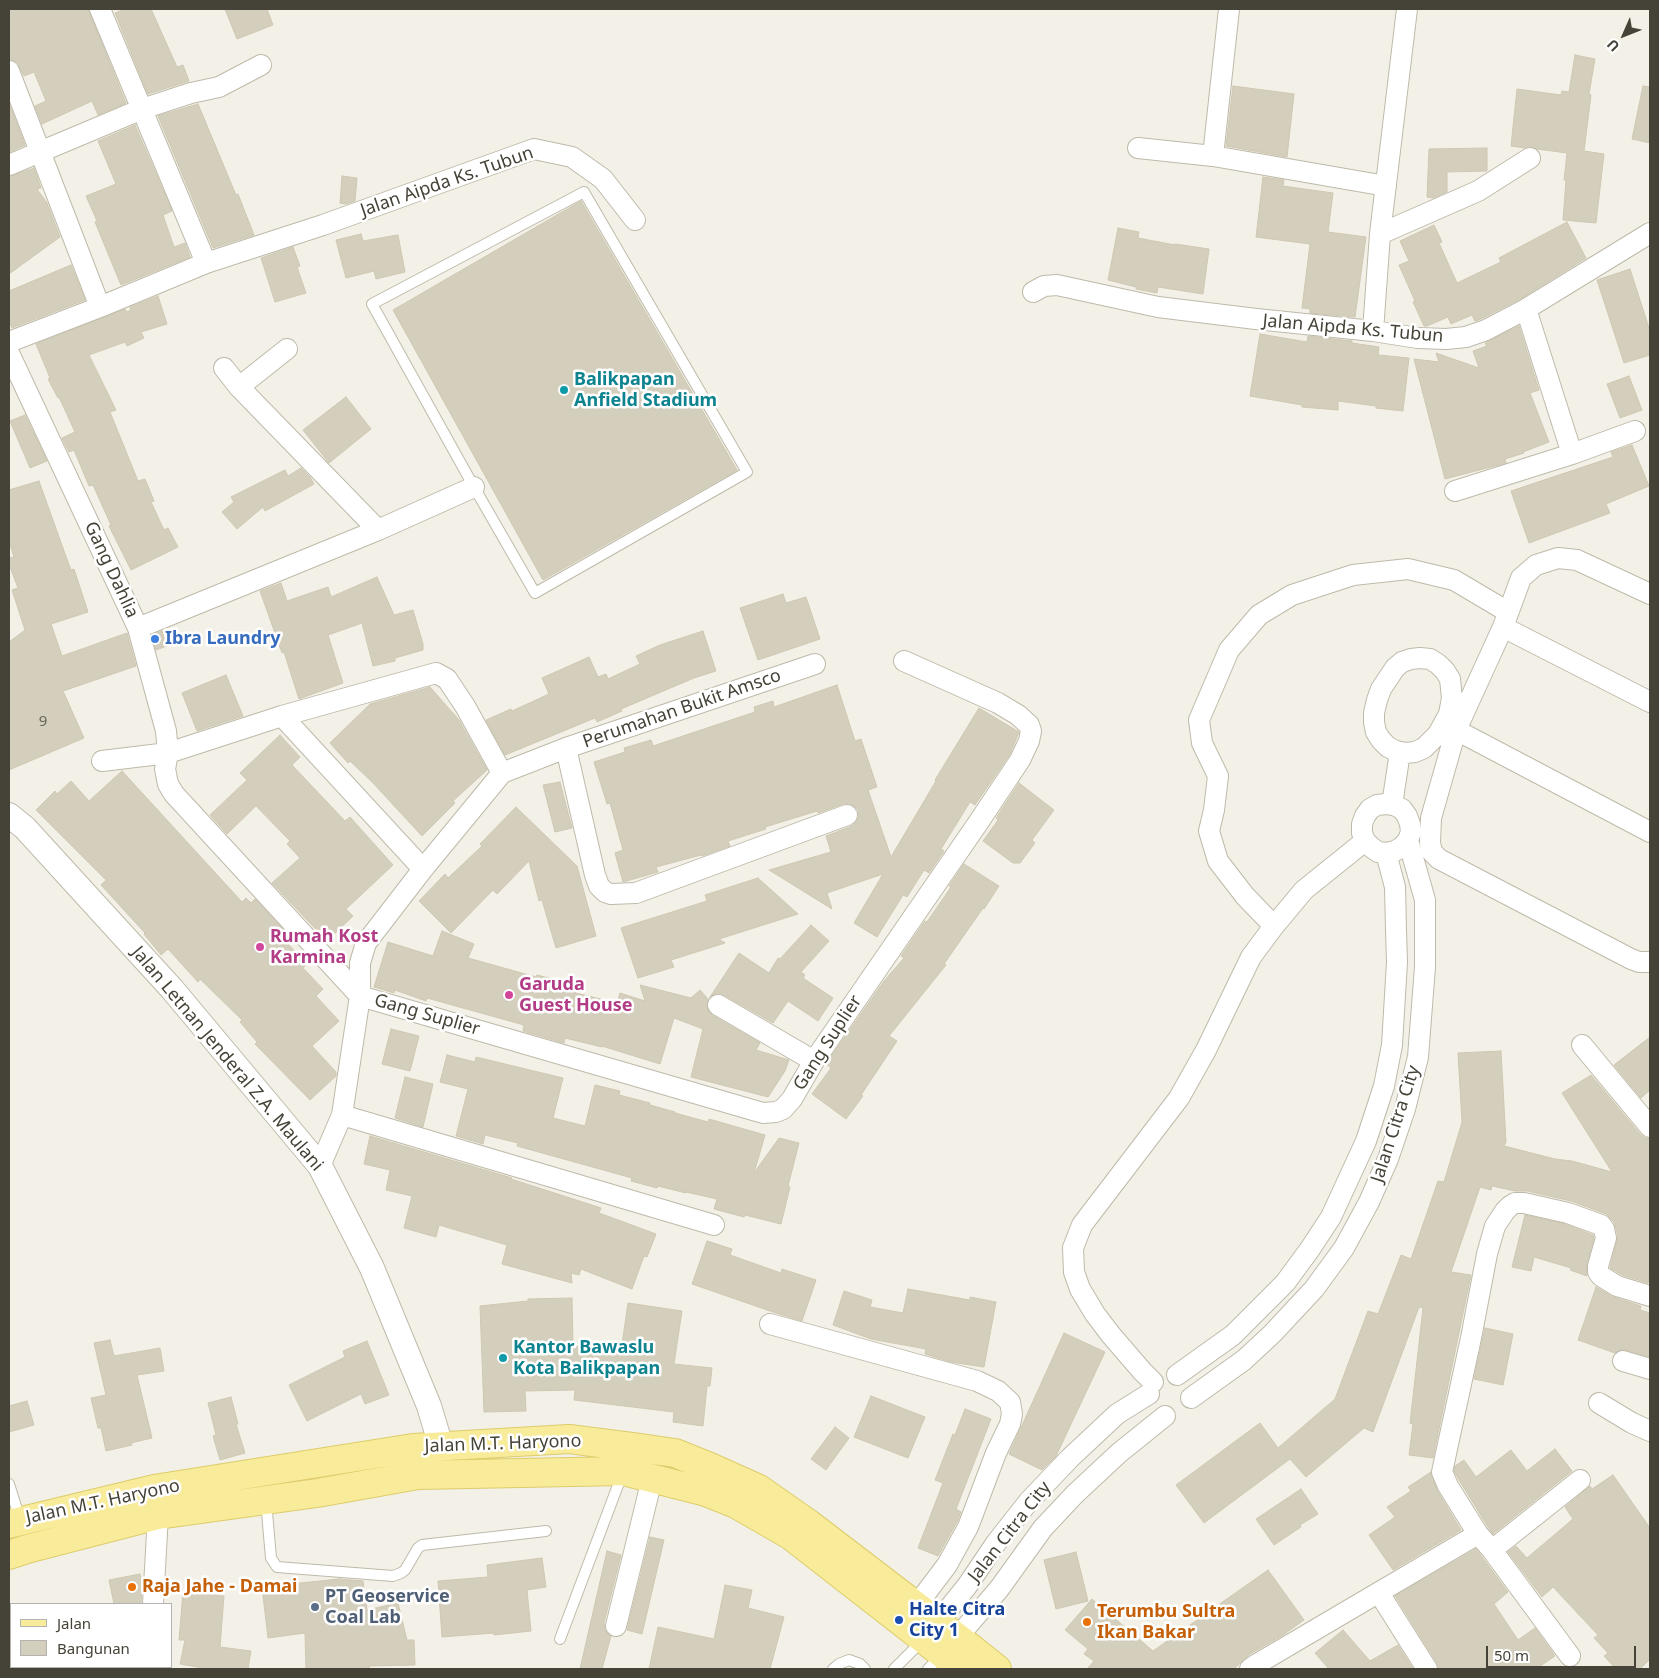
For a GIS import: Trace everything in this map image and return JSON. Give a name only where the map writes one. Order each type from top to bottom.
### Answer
[{"type":"main road","name":"Jalan M.T. Haryono","points":[[14,1522],[154,1489],[413,1448],[569,1439],[675,1453],[710,1466],[759,1490],[809,1524],[916,1606],[942,1649]]},
{"type":"main road","points":[[441,1446],[446,1474]]},
{"type":"main road","name":"Jalan M.T. Haryono","points":[[9,1555],[158,1516],[317,1493],[418,1475],[623,1471],[706,1492],[736,1504],[790,1535],[942,1649],[997,1669]]},
{"type":"street","points":[[100,9],[206,263]]},
{"type":"street","points":[[1213,156],[1229,9]]},
{"type":"street","points":[[1373,331],[1380,234],[1407,9]]},
{"type":"street","points":[[9,165],[142,110],[191,92],[219,87],[261,65]]},
{"type":"street","points":[[9,70],[100,307]]},
{"type":"street","points":[[1138,148],[1213,156],[1386,186]]},
{"type":"street","name":"Jalan Aipda Ks. Tubun","points":[[9,342],[206,263],[323,225],[534,149],[572,157],[603,179],[635,220]]},
{"type":"street","points":[[1380,234],[1478,191],[1530,158]]},
{"type":"street","name":"Jalan Aipda Ks. Tubun","points":[[1033,292],[1044,286],[1057,285],[1158,308],[1373,331],[1418,338],[1446,339],[1466,337],[1486,330],[1526,309],[1650,233]]},
{"type":"street","points":[[1526,309],[1572,454]]},
{"type":"street","points":[[239,387],[287,349]]},
{"type":"street","name":"Gang Dahlia","points":[[9,352],[138,628],[166,731],[168,784],[174,794],[360,996]]},
{"type":"street","points":[[224,368],[239,387],[378,530]]},
{"type":"street","points":[[1455,492],[1572,454],[1635,431]]},
{"type":"street","points":[[138,628],[378,530],[474,488]]},
{"type":"street","points":[[1650,594],[1577,560],[1558,558],[1536,565],[1521,578],[1506,619],[1456,730],[1431,818],[1430,843],[1432,852],[1440,860],[1631,958],[1640,962],[1650,962]]},
{"type":"street","points":[[1274,926],[1245,896],[1218,860],[1209,831],[1214,810],[1218,776],[1202,743],[1199,720],[1229,650],[1259,615],[1292,595],[1353,576],[1408,569],[1454,580],[1506,619],[1650,702]]},
{"type":"street","points":[[1411,658],[1430,659],[1438,664],[1450,679],[1452,698],[1449,714],[1438,734],[1424,748],[1415,752],[1400,752],[1380,740],[1376,732],[1374,713],[1377,700],[1381,689],[1394,668],[1411,658]]},
{"type":"street","name":"Gang Suplier","points":[[360,996],[763,1112],[776,1112],[783,1109],[792,1099],[814,1061],[978,824],[1020,760],[1029,741],[1031,731],[1018,715],[998,703],[904,661]]},
{"type":"street","name":"Perumahan Bukit Amsco","points":[[815,664],[566,748],[595,875],[599,886],[605,892],[611,894],[636,893],[847,815]]},
{"type":"street","points":[[102,761],[168,753],[282,716],[436,673],[448,680],[465,706],[502,773]]},
{"type":"street","points":[[282,716],[423,869]]},
{"type":"street","points":[[1456,730],[1650,832]]},
{"type":"street","points":[[320,1166],[342,1115],[360,996],[360,963],[366,943],[423,869],[502,773],[566,748]]},
{"type":"street","points":[[1400,752],[1392,805],[1377,805],[1370,809],[1362,824],[1362,833],[1370,847],[1378,852],[1395,851],[1408,840]]},
{"type":"street","name":"Jalan Citra City","points":[[1191,1398],[1244,1360],[1272,1334],[1314,1289],[1344,1248],[1388,1159],[1418,1057],[1425,967],[1425,900],[1408,840],[1411,832],[1410,824],[1402,809],[1392,805]]},
{"type":"street","name":"Jalan Letnan Jenderal Z.A. Maulani","points":[[9,815],[25,828],[172,989],[320,1166],[372,1268],[429,1406],[441,1446]]},
{"type":"street","points":[[1151,1388],[1161,1375],[1177,1375],[1188,1384],[1191,1390],[1189,1405],[1178,1415],[1171,1417],[1157,1412],[1152,1406],[1151,1388],[1142,1371],[1095,1314],[1080,1289],[1074,1272],[1073,1248],[1082,1225],[1179,1098],[1206,1050],[1250,957],[1304,890],[1365,841]]},
{"type":"street","name":"Jalan Citra City","points":[[1177,1375],[1233,1335],[1285,1283],[1331,1217],[1366,1141],[1384,1086],[1392,1045],[1398,962],[1395,887],[1386,853]]},
{"type":"street","points":[[718,1005],[814,1061]]},
{"type":"street","points":[[1582,1046],[1646,1114]]},
{"type":"street","points":[[342,1115],[714,1225]]},
{"type":"street","points":[[1570,1656],[1492,1550],[1478,1534],[1444,1479],[1443,1466],[1487,1254],[1495,1226],[1505,1211],[1515,1203],[1524,1203],[1568,1213],[1601,1225],[1604,1228],[1606,1238],[1598,1272],[1617,1286],[1650,1296]]},
{"type":"street","points":[[770,1324],[977,1381],[998,1391],[1010,1402],[1012,1414],[1010,1424],[996,1453],[968,1527],[946,1565],[916,1606]]},
{"type":"street","points":[[1623,1361],[1650,1369]]},
{"type":"street","name":"Jalan Citra City","points":[[942,1649],[968,1586],[996,1543],[1029,1501],[1070,1458],[1117,1414],[1151,1388]]},
{"type":"street","points":[[1600,1403],[1632,1423],[1650,1431]]},
{"type":"street","name":"Jalan Citra City","points":[[942,1649],[988,1603],[1043,1528],[1075,1494],[1119,1453],[1166,1416]]},
{"type":"street","points":[[616,1626],[652,1478]]},
{"type":"street","points":[[1492,1550],[1580,1480]]},
{"type":"street","points":[[153,1603],[158,1516]]},
{"type":"street","points":[[1250,1669],[1478,1534]]},
{"type":"street","points":[[968,1586],[988,1603]]},
{"type":"street","points":[[1379,1593],[1428,1669]]},
{"type":"lane","points":[[584,192],[747,472],[535,592],[474,488],[372,304],[584,192]]},
{"type":"lane","points":[[560,1639],[623,1471]]},
{"type":"lane","points":[[9,1484],[14,1522]]},
{"type":"lane","points":[[266,1500],[272,1558],[277,1567],[393,1576],[405,1570],[418,1548],[422,1545],[546,1531]]},
{"type":"lane","points":[[894,1669],[942,1649]]},
{"type":"lane","points":[[833,1669],[838,1664],[849,1660],[860,1664],[865,1669]]},
{"type":"building","points":[[9,9],[88,9],[126,103],[98,115],[92,101],[42,124],[35,106],[46,101],[34,72],[24,76],[17,62],[9,59]]},
{"type":"building","points":[[125,9],[151,9],[177,67],[183,65],[189,81],[148,94],[115,13]]},
{"type":"building","points":[[225,9],[267,9],[273,25],[237,39]]},
{"type":"building","points":[[1575,55],[1595,59],[1589,94],[1591,95],[1584,151],[1604,154],[1596,223],[1563,220],[1567,153],[1537,149],[1530,146],[1525,148],[1511,146],[1517,89],[1561,95],[1562,91],[1569,92]]},
{"type":"building","points":[[1233,86],[1294,94],[1287,157],[1226,146]]},
{"type":"building","points":[[1643,86],[1650,87],[1650,143],[1632,139]]},
{"type":"building","points":[[9,103],[25,145],[9,152]]},
{"type":"building","points":[[198,104],[254,235],[213,248],[158,116]]},
{"type":"building","points":[[135,125],[172,211],[163,215],[174,247],[185,243],[190,257],[121,285],[86,196],[116,184],[98,141]]},
{"type":"building","points":[[1487,148],[1487,171],[1447,172],[1447,192],[1433,198],[1427,197],[1429,149]]},
{"type":"building","points":[[34,168],[41,188],[37,189],[47,203],[60,237],[9,274],[9,177]]},
{"type":"building","points":[[342,176],[357,178],[355,201],[346,204],[340,203]]},
{"type":"building","points":[[1263,177],[1284,180],[1283,186],[1333,193],[1328,232],[1366,237],[1355,317],[1310,313],[1310,309],[1302,308],[1310,244],[1256,237]]},
{"type":"building","name":"Balikpapan Anfield Stadium","points":[[581,201],[737,470],[543,580],[393,310]]},
{"type":"building","points":[[1567,222],[1586,258],[1520,299],[1481,319],[1475,321],[1472,315],[1451,324],[1448,317],[1424,326],[1399,265],[1409,261],[1400,241],[1434,225],[1442,242],[1439,243],[1457,283],[1501,262],[1499,258]]},
{"type":"building","points":[[1118,228],[1139,232],[1138,238],[1209,249],[1203,294],[1158,287],[1157,293],[1136,289],[1136,287],[1108,280]]},
{"type":"building","points":[[361,234],[363,241],[398,235],[405,272],[376,279],[374,271],[346,278],[336,240]]},
{"type":"building","points":[[293,247],[300,266],[297,267],[306,293],[275,302],[261,258]]},
{"type":"building","points":[[71,265],[85,300],[12,328],[9,321],[9,291]]},
{"type":"building","points":[[1630,269],[1650,331],[1650,355],[1624,363],[1597,280]]},
{"type":"building","points":[[158,296],[167,324],[141,332],[144,338],[127,346],[125,342],[89,355],[116,410],[110,412],[138,481],[145,479],[154,501],[151,502],[164,530],[168,528],[178,547],[131,570],[109,526],[111,525],[93,485],[89,486],[74,450],[69,452],[62,438],[75,432],[59,397],[48,379],[50,378],[36,344],[125,309],[127,312],[131,310],[130,307]]},
{"type":"building","points":[[1519,326],[1539,390],[1530,393],[1549,442],[1505,459],[1506,463],[1445,479],[1414,359],[1439,362],[1436,353],[1479,368],[1473,351],[1487,346],[1485,343]]},
{"type":"building","points":[[1260,334],[1307,342],[1308,336],[1352,341],[1352,343],[1379,347],[1378,355],[1409,358],[1403,411],[1338,401],[1338,410],[1302,407],[1302,405],[1250,396]]},
{"type":"building","points":[[1629,376],[1642,410],[1620,418],[1607,384]]},
{"type":"building","points":[[346,397],[371,429],[329,463],[303,430]]},
{"type":"building","points":[[25,415],[47,461],[30,468],[10,421]]},
{"type":"building","points":[[1632,445],[1649,486],[1606,504],[1610,513],[1529,543],[1511,491],[1613,457],[1611,452]]},
{"type":"building","points":[[301,468],[314,484],[265,511],[263,507],[237,529],[222,512],[234,502],[231,497],[285,470],[288,476]]},
{"type":"building","points":[[39,481],[71,570],[74,569],[88,612],[51,624],[62,656],[127,633],[136,666],[63,691],[84,738],[9,770],[9,642],[25,630],[12,590],[18,588],[9,564],[9,558],[14,557],[9,541],[9,490]]},
{"type":"building","points":[[377,577],[394,615],[413,610],[423,650],[395,658],[395,661],[373,666],[362,623],[328,635],[343,683],[299,699],[284,652],[282,653],[260,591],[281,583],[287,601],[328,587],[331,597]]},
{"type":"building","points":[[783,594],[786,603],[806,597],[820,639],[758,660],[740,608]]},
{"type":"building","points":[[162,631],[167,646],[156,650],[152,635]]},
{"type":"building","points":[[703,631],[716,671],[694,678],[621,709],[622,711],[597,722],[595,718],[505,755],[486,720],[511,709],[512,711],[549,694],[542,678],[589,657],[598,677],[606,674],[608,679],[640,664],[636,656],[660,645]]},
{"type":"building","points":[[226,675],[243,716],[197,731],[182,693]]},
{"type":"building","points":[[837,685],[855,741],[861,739],[877,787],[868,790],[891,857],[979,708],[1019,732],[1010,754],[975,805],[970,802],[941,849],[944,851],[929,873],[924,870],[907,897],[903,895],[877,937],[854,923],[883,874],[827,893],[832,909],[769,870],[831,852],[826,836],[852,826],[859,817],[858,810],[849,803],[765,827],[766,829],[728,841],[730,846],[702,856],[656,867],[658,872],[623,882],[615,853],[623,850],[610,803],[607,804],[594,762],[625,752],[624,748],[651,740],[653,746],[755,712],[754,707],[773,701],[774,707]]},
{"type":"building","points":[[430,687],[459,720],[487,770],[453,801],[455,803],[422,836],[373,783],[350,761],[348,763],[330,743],[370,704]]},
{"type":"building","points":[[280,735],[300,757],[292,765],[345,821],[350,817],[393,865],[346,909],[353,916],[327,941],[272,883],[300,858],[287,844],[290,841],[256,806],[227,834],[210,815],[247,780],[240,773]]},
{"type":"building","points":[[122,771],[242,902],[246,898],[251,903],[255,899],[291,938],[287,943],[307,964],[303,968],[323,989],[316,996],[339,1021],[312,1046],[336,1072],[336,1076],[310,1100],[255,1044],[257,1042],[240,1022],[242,1020],[200,979],[198,982],[168,949],[161,955],[145,933],[101,885],[106,880],[36,810],[55,791],[57,794],[71,781],[89,801]]},
{"type":"building","points":[[560,782],[572,828],[555,832],[543,785]]},
{"type":"building","points":[[1019,783],[1054,810],[1032,840],[1035,843],[1020,863],[1013,863],[983,841],[998,820],[996,818]]},
{"type":"building","points":[[516,807],[577,866],[596,936],[556,948],[542,900],[539,901],[529,861],[497,894],[493,890],[451,933],[419,901],[445,874],[448,878],[482,846],[480,844]]},
{"type":"building","points":[[964,864],[999,886],[944,964],[946,965],[889,1036],[897,1041],[861,1095],[863,1096],[846,1119],[812,1094],[831,1068],[826,1064],[884,981],[904,958],[901,956],[951,887],[949,886]]},
{"type":"building","points":[[758,878],[798,914],[719,939],[725,943],[671,960],[674,967],[638,978],[621,928],[707,901],[705,895]]},
{"type":"building","points":[[811,925],[829,941],[801,972],[805,975],[803,978],[833,998],[818,1021],[788,1001],[773,1023],[724,995],[718,993],[710,997],[739,953],[769,973],[778,958],[780,959]]},
{"type":"building","points":[[442,931],[474,944],[468,958],[536,977],[537,975],[578,985],[576,993],[617,1003],[620,993],[645,1001],[640,985],[691,998],[700,990],[708,999],[706,1005],[712,1015],[760,1043],[756,1050],[789,1060],[785,1071],[768,1097],[691,1077],[703,1029],[674,1018],[660,1064],[602,1046],[565,1038],[564,1043],[523,1031],[524,1025],[427,998],[426,1001],[395,990],[394,993],[374,987],[388,942],[433,956]]},
{"type":"building","points":[[391,1029],[419,1036],[410,1071],[382,1064]]},
{"type":"building","points":[[1650,1037],[1650,1090],[1641,1098],[1614,1065]]},
{"type":"building","points":[[1501,1051],[1506,1142],[1504,1146],[1612,1172],[1562,1093],[1591,1075],[1641,1135],[1650,1139],[1650,1275],[1648,1283],[1622,1275],[1610,1268],[1618,1236],[1614,1222],[1606,1214],[1571,1201],[1527,1191],[1515,1191],[1492,1186],[1491,1190],[1480,1187],[1451,1272],[1471,1275],[1433,1458],[1409,1455],[1413,1424],[1410,1423],[1423,1308],[1419,1307],[1373,1432],[1364,1428],[1306,1477],[1290,1459],[1204,1523],[1176,1485],[1260,1423],[1278,1448],[1335,1399],[1368,1311],[1378,1314],[1401,1255],[1411,1259],[1438,1181],[1444,1182],[1462,1122],[1458,1053]]},
{"type":"building","points":[[447,1055],[475,1062],[476,1057],[563,1078],[553,1118],[585,1126],[595,1085],[620,1091],[619,1095],[650,1103],[650,1105],[675,1113],[708,1122],[709,1119],[765,1135],[754,1173],[779,1138],[799,1143],[781,1224],[714,1209],[717,1199],[658,1186],[657,1188],[631,1181],[632,1178],[517,1146],[518,1143],[485,1135],[483,1144],[456,1136],[468,1089],[440,1082]]},
{"type":"building","points":[[405,1077],[433,1084],[423,1127],[395,1118]]},
{"type":"building","points":[[370,1136],[512,1178],[601,1208],[599,1213],[656,1234],[647,1257],[644,1256],[632,1289],[581,1269],[579,1275],[571,1273],[572,1283],[502,1264],[507,1245],[439,1225],[436,1237],[404,1228],[412,1196],[386,1190],[390,1170],[364,1164]]},
{"type":"building","points":[[1525,1215],[1565,1224],[1593,1235],[1594,1238],[1587,1263],[1587,1276],[1570,1270],[1571,1268],[1534,1257],[1531,1271],[1512,1267]]},
{"type":"building","points":[[707,1241],[732,1249],[730,1255],[781,1273],[782,1269],[816,1280],[802,1321],[692,1284]]},
{"type":"building","points":[[1596,1287],[1613,1297],[1641,1306],[1640,1310],[1650,1313],[1650,1357],[1626,1350],[1620,1350],[1615,1353],[1578,1340]]},
{"type":"building","points":[[908,1289],[970,1300],[970,1297],[996,1302],[984,1367],[951,1362],[925,1354],[926,1349],[871,1339],[833,1325],[844,1291],[872,1300],[870,1307],[903,1313]]},
{"type":"building","points":[[572,1298],[573,1346],[621,1351],[628,1303],[682,1311],[674,1364],[712,1368],[710,1386],[707,1386],[703,1426],[673,1422],[674,1412],[574,1400],[575,1390],[525,1391],[526,1411],[484,1412],[480,1306],[528,1301],[528,1299]]},
{"type":"building","points":[[1485,1328],[1513,1334],[1503,1385],[1474,1379]]},
{"type":"building","points":[[1064,1333],[1105,1352],[1056,1456],[1042,1470],[1009,1454]]},
{"type":"building","points":[[110,1340],[114,1356],[160,1348],[164,1371],[137,1375],[152,1438],[106,1451],[91,1398],[106,1395],[94,1343]]},
{"type":"building","points":[[367,1341],[389,1395],[365,1404],[361,1394],[307,1421],[289,1385],[345,1357],[343,1351]]},
{"type":"building","points":[[871,1396],[925,1417],[908,1458],[854,1437]]},
{"type":"building","points":[[231,1397],[238,1424],[236,1424],[245,1453],[220,1460],[213,1436],[216,1435],[208,1403]]},
{"type":"building","points":[[27,1401],[34,1425],[9,1432],[9,1406]]},
{"type":"building","points":[[965,1409],[991,1419],[956,1509],[961,1512],[938,1556],[918,1548],[943,1483],[935,1480]]},
{"type":"building","points":[[835,1427],[849,1438],[826,1470],[811,1459]]},
{"type":"building","points":[[1555,1449],[1572,1471],[1493,1534],[1459,1480],[1454,1471],[1455,1466],[1464,1460],[1476,1477],[1511,1450],[1527,1471]]},
{"type":"building","points":[[1431,1472],[1438,1492],[1461,1530],[1393,1570],[1369,1535],[1395,1517],[1387,1507],[1411,1491],[1408,1487]]},
{"type":"building","points":[[1613,1475],[1650,1528],[1650,1659],[1640,1669],[1616,1669],[1604,1656],[1608,1653],[1594,1638],[1598,1635],[1553,1587],[1542,1597],[1508,1552],[1516,1546],[1527,1558],[1573,1519],[1565,1507],[1590,1486],[1592,1489]]},
{"type":"building","points":[[1301,1489],[1318,1514],[1274,1545],[1256,1519]]},
{"type":"building","points":[[650,1537],[664,1540],[642,1634],[627,1630]]},
{"type":"building","points":[[1476,1549],[1508,1592],[1494,1604],[1518,1640],[1535,1628],[1555,1656],[1536,1669],[1439,1669],[1395,1596]]},
{"type":"building","points":[[607,1551],[621,1555],[604,1623],[605,1630],[611,1636],[602,1669],[580,1669]]},
{"type":"building","points":[[1076,1552],[1088,1601],[1056,1609],[1044,1560]]},
{"type":"building","points":[[542,1558],[546,1587],[527,1590],[531,1631],[494,1635],[494,1633],[442,1637],[438,1581],[488,1577],[487,1565]]},
{"type":"building","points":[[1268,1570],[1304,1620],[1283,1635],[1250,1654],[1234,1669],[1087,1669],[1094,1661],[1084,1654],[1088,1649],[1065,1630],[1092,1599],[1153,1651]]},
{"type":"building","points":[[140,1574],[142,1584],[141,1603],[114,1603],[109,1580]]},
{"type":"building","points":[[339,1579],[363,1581],[367,1610],[398,1603],[407,1640],[414,1640],[415,1665],[369,1666],[370,1669],[306,1669],[305,1633],[268,1638],[262,1587]]},
{"type":"building","points":[[725,1585],[752,1590],[748,1608],[784,1617],[770,1669],[649,1669],[658,1627],[714,1639]]},
{"type":"building","points":[[183,1592],[224,1596],[220,1647],[251,1651],[248,1669],[208,1669],[180,1664],[185,1640],[179,1640]]},
{"type":"building","points":[[1343,1630],[1370,1661],[1398,1645],[1413,1669],[1329,1669],[1315,1653]]},
{"type":"place","name":"Balikpapan Anfield Stadium","points":[[564,390]]},
{"type":"place","name":"Ibra Laundry","points":[[155,639]]},
{"type":"place","name":"Rumah Kost Karmina","points":[[260,947]]},
{"type":"place","name":"Garuda Guest House","points":[[509,995]]},
{"type":"place","name":"Kantor Bawaslu Kota Balikpapan","points":[[503,1358]]},
{"type":"place","name":"Raja Jahe - Damai","points":[[132,1587]]},
{"type":"place","name":"PT Geoservice Coal Lab","points":[[315,1607]]},
{"type":"place","name":"Halte Citra City 1","points":[[899,1620]]},
{"type":"place","name":"Terumbu Sultra Ikan Bakar","points":[[1087,1622]]}]
